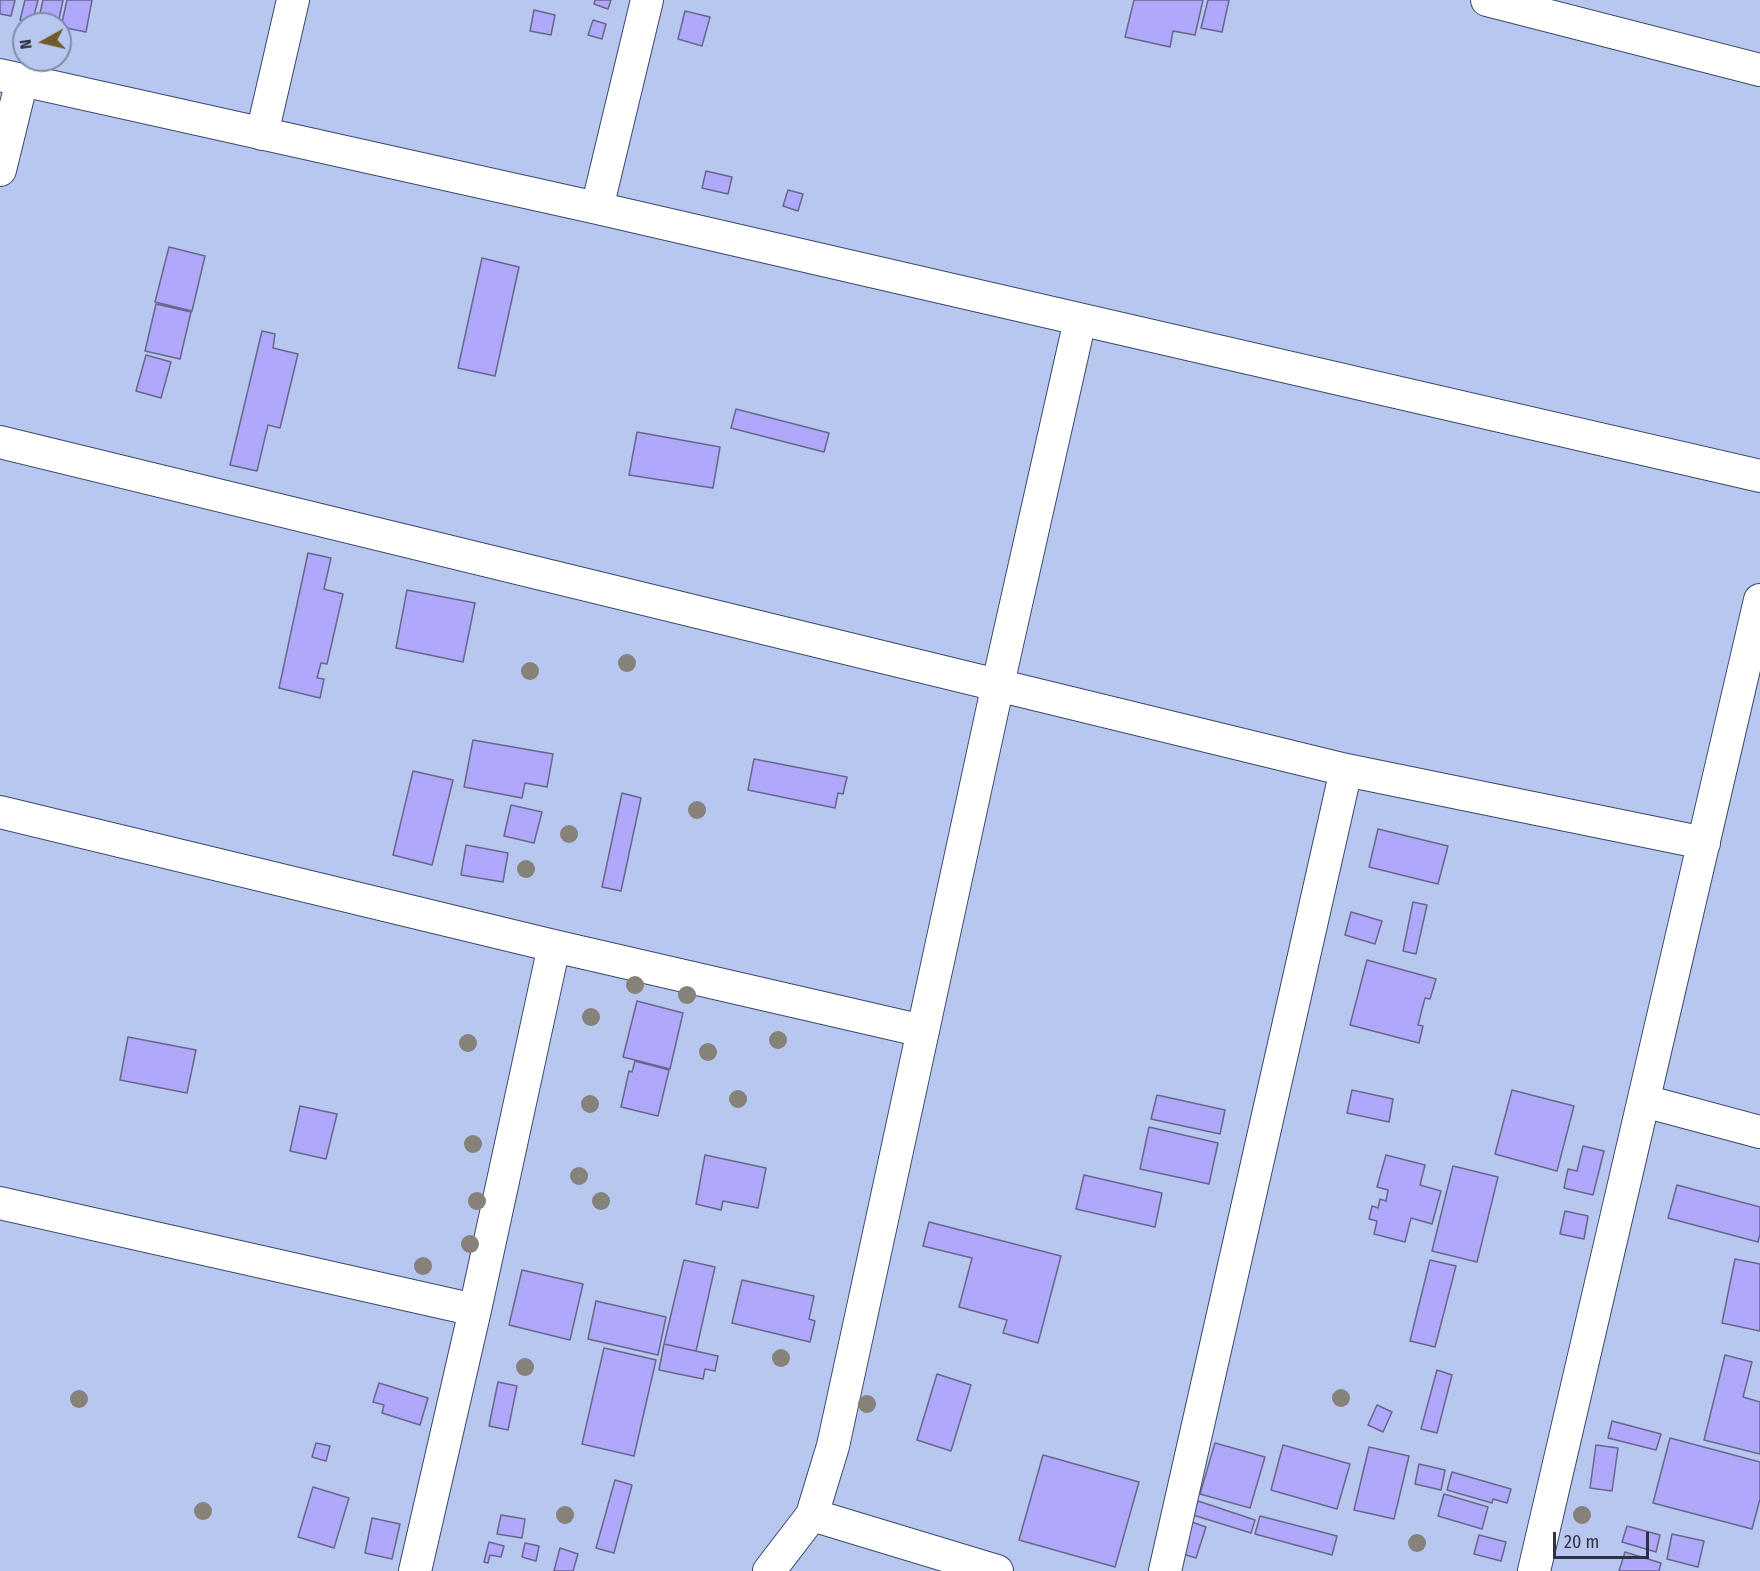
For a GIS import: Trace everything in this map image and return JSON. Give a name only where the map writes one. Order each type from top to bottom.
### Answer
[{"type":"street","points":[[262,134],[293,0]]},
{"type":"street","points":[[597,208],[647,0]]},
{"type":"street","points":[[1487,0],[1760,70]]},
{"type":"street","points":[[0,170],[11,77],[597,208],[1760,476]]},
{"type":"street","points":[[769,1571],[812,1515],[833,1446],[998,684],[1080,320]]},
{"type":"street","points":[[0,442],[1347,770],[1704,843]]},
{"type":"street","points":[[1534,1571],[1760,600]]},
{"type":"street","points":[[1165,1571],[1347,770]]},
{"type":"street","points":[[0,812],[554,946],[923,1032]]},
{"type":"street","points":[[414,1571],[475,1310],[554,946]]},
{"type":"street","points":[[1644,1101],[1760,1132]]},
{"type":"street","points":[[0,1203],[475,1310]]},
{"type":"street","points":[[812,1515],[997,1571]]},
{"type":"building","points":[[0,0],[15,0],[11,16],[0,14]]},
{"type":"building","points":[[25,0],[38,0],[35,12],[22,12]]},
{"type":"building","points":[[43,0],[63,0],[60,12],[40,12]]},
{"type":"building","points":[[67,0],[92,0],[86,32],[72,29],[72,12],[64,12]]},
{"type":"building","points":[[595,0],[611,0],[608,9],[594,4]]},
{"type":"building","points":[[1134,0],[1203,0],[1195,35],[1173,31],[1170,47],[1125,37]]},
{"type":"building","points":[[1208,0],[1229,0],[1222,32],[1201,28]]},
{"type":"building","points":[[534,10],[555,15],[551,35],[530,31]]},
{"type":"building","points":[[685,11],[710,17],[702,46],[678,39]]},
{"type":"building","points":[[593,20],[606,24],[602,39],[588,35]]},
{"type":"building","points":[[706,171],[732,177],[728,194],[702,188]]},
{"type":"building","points":[[788,190],[803,194],[798,211],[783,206]]},
{"type":"building","points":[[169,247],[205,256],[192,311],[155,302]]},
{"type":"building","points":[[482,258],[519,267],[495,376],[458,368]]},
{"type":"building","points":[[156,304],[191,312],[180,359],[145,351]]},
{"type":"building","points":[[262,331],[275,334],[273,348],[298,354],[280,428],[268,425],[257,471],[230,465]]},
{"type":"building","points":[[146,355],[171,362],[161,398],[136,391]]},
{"type":"building","points":[[736,409],[829,433],[824,452],[731,428]]},
{"type":"building","points":[[637,432],[720,447],[713,488],[629,475]]},
{"type":"building","points":[[308,553],[331,558],[324,589],[343,594],[327,664],[321,663],[317,678],[324,679],[320,698],[279,688]]},
{"type":"building","points":[[407,590],[475,603],[463,662],[396,648]]},
{"type":"building","points":[[473,740],[553,754],[547,787],[525,783],[522,798],[464,787]]},
{"type":"building","points":[[754,759],[847,777],[843,794],[838,793],[835,808],[748,790]]},
{"type":"building","points":[[413,771],[453,780],[432,865],[393,855]]},
{"type":"building","points":[[622,793],[641,798],[621,891],[602,887]]},
{"type":"building","points":[[511,805],[542,812],[534,843],[504,836]]},
{"type":"building","points":[[1378,829],[1448,846],[1438,884],[1369,867]]},
{"type":"building","points":[[466,845],[508,853],[503,882],[461,875]]},
{"type":"building","points":[[1413,902],[1427,905],[1416,954],[1403,951]]},
{"type":"building","points":[[1351,912],[1382,921],[1375,944],[1345,935]]},
{"type":"building","points":[[1367,960],[1436,979],[1430,999],[1425,998],[1418,1025],[1423,1026],[1419,1043],[1350,1025]]},
{"type":"building","points":[[637,1001],[683,1013],[670,1069],[623,1057]]},
{"type":"building","points":[[128,1037],[196,1050],[187,1093],[120,1080]]},
{"type":"building","points":[[635,1061],[669,1070],[658,1116],[621,1107],[629,1071],[632,1072]]},
{"type":"building","points":[[1352,1090],[1393,1099],[1389,1122],[1347,1113]]},
{"type":"building","points":[[1512,1090],[1574,1106],[1557,1171],[1495,1154]]},
{"type":"building","points":[[1157,1095],[1225,1110],[1220,1134],[1151,1119]]},
{"type":"building","points":[[300,1106],[337,1114],[326,1159],[290,1151]]},
{"type":"building","points":[[1149,1127],[1218,1143],[1209,1184],[1140,1169]]},
{"type":"building","points":[[1583,1146],[1604,1151],[1593,1195],[1564,1188],[1568,1169],[1577,1171]]},
{"type":"building","points":[[705,1155],[766,1168],[758,1208],[723,1201],[721,1210],[696,1204]]},
{"type":"building","points":[[1386,1155],[1425,1165],[1420,1185],[1441,1191],[1432,1224],[1411,1218],[1405,1242],[1374,1234],[1377,1221],[1369,1219],[1372,1206],[1378,1208],[1380,1199],[1386,1201],[1388,1190],[1377,1187]]},
{"type":"building","points":[[1453,1166],[1498,1177],[1477,1262],[1432,1251]]},
{"type":"building","points":[[1084,1175],[1162,1193],[1155,1227],[1076,1209]]},
{"type":"building","points":[[1677,1185],[1760,1207],[1758,1242],[1668,1218]]},
{"type":"building","points":[[1565,1211],[1588,1216],[1584,1239],[1560,1234]]},
{"type":"building","points":[[929,1222],[1061,1256],[1038,1343],[1003,1333],[1007,1320],[959,1307],[972,1258],[923,1246]]},
{"type":"building","points":[[1735,1259],[1760,1264],[1760,1331],[1722,1323]]},
{"type":"building","points":[[684,1260],[715,1267],[696,1351],[664,1344]]},
{"type":"building","points":[[1430,1260],[1456,1266],[1435,1347],[1410,1341]]},
{"type":"building","points":[[522,1270],[583,1284],[570,1340],[509,1325]]},
{"type":"building","points":[[742,1280],[814,1296],[809,1319],[815,1321],[810,1342],[732,1323]]},
{"type":"building","points":[[596,1301],[666,1317],[658,1355],[588,1339]]},
{"type":"building","points":[[664,1344],[718,1356],[715,1371],[705,1369],[703,1379],[659,1370]]},
{"type":"building","points":[[604,1348],[656,1360],[634,1456],[582,1444]]},
{"type":"building","points":[[1725,1355],[1752,1362],[1743,1397],[1760,1402],[1760,1454],[1704,1440]]},
{"type":"building","points":[[1437,1370],[1452,1375],[1437,1433],[1421,1429]]},
{"type":"building","points":[[937,1374],[971,1385],[951,1451],[917,1440]]},
{"type":"building","points":[[498,1382],[517,1386],[508,1430],[489,1426]]},
{"type":"building","points":[[379,1383],[428,1398],[420,1425],[382,1413],[384,1405],[373,1402]]},
{"type":"building","points":[[1377,1405],[1392,1412],[1383,1432],[1368,1425]]},
{"type":"building","points":[[1612,1421],[1661,1434],[1656,1450],[1608,1438]]},
{"type":"building","points":[[1670,1438],[1760,1462],[1760,1499],[1752,1529],[1653,1503]]},
{"type":"building","points":[[316,1443],[330,1446],[326,1461],[312,1457]]},
{"type":"building","points":[[1215,1443],[1265,1457],[1250,1508],[1200,1494]]},
{"type":"building","points":[[1283,1445],[1350,1464],[1337,1509],[1271,1490]]},
{"type":"building","points":[[1596,1445],[1618,1448],[1612,1491],[1590,1488]]},
{"type":"building","points":[[1369,1447],[1409,1456],[1394,1519],[1354,1510]]},
{"type":"building","points":[[1043,1455],[1139,1482],[1115,1567],[1019,1540]]},
{"type":"building","points":[[1419,1464],[1445,1470],[1441,1490],[1415,1484]]},
{"type":"building","points":[[1452,1472],[1511,1489],[1507,1503],[1493,1499],[1492,1503],[1447,1490]]},
{"type":"building","points":[[615,1480],[632,1485],[614,1553],[596,1548]]},
{"type":"building","points":[[313,1487],[349,1498],[334,1548],[298,1537]]},
{"type":"building","points":[[1444,1494],[1488,1507],[1482,1529],[1438,1516]]},
{"type":"building","points":[[1198,1501],[1255,1520],[1251,1533],[1193,1515]]},
{"type":"building","points":[[501,1515],[525,1519],[522,1538],[497,1534]]},
{"type":"building","points":[[1260,1516],[1337,1536],[1332,1555],[1255,1534]]},
{"type":"building","points":[[372,1518],[400,1524],[392,1559],[365,1553]]},
{"type":"building","points":[[1186,1520],[1206,1527],[1196,1558],[1176,1552]]},
{"type":"building","points":[[1627,1526],[1660,1535],[1656,1552],[1622,1542]]},
{"type":"building","points":[[1672,1534],[1704,1541],[1698,1567],[1667,1559]]},
{"type":"building","points":[[1479,1535],[1506,1542],[1501,1561],[1474,1554]]},
{"type":"building","points":[[489,1542],[504,1546],[501,1557],[490,1555],[488,1563],[484,1562]]},
{"type":"building","points":[[525,1543],[539,1546],[536,1561],[522,1557]]},
{"type":"building","points":[[560,1548],[578,1554],[573,1571],[554,1571]]},
{"type":"building","points":[[1625,1552],[1661,1563],[1659,1571],[1619,1571]]}]
